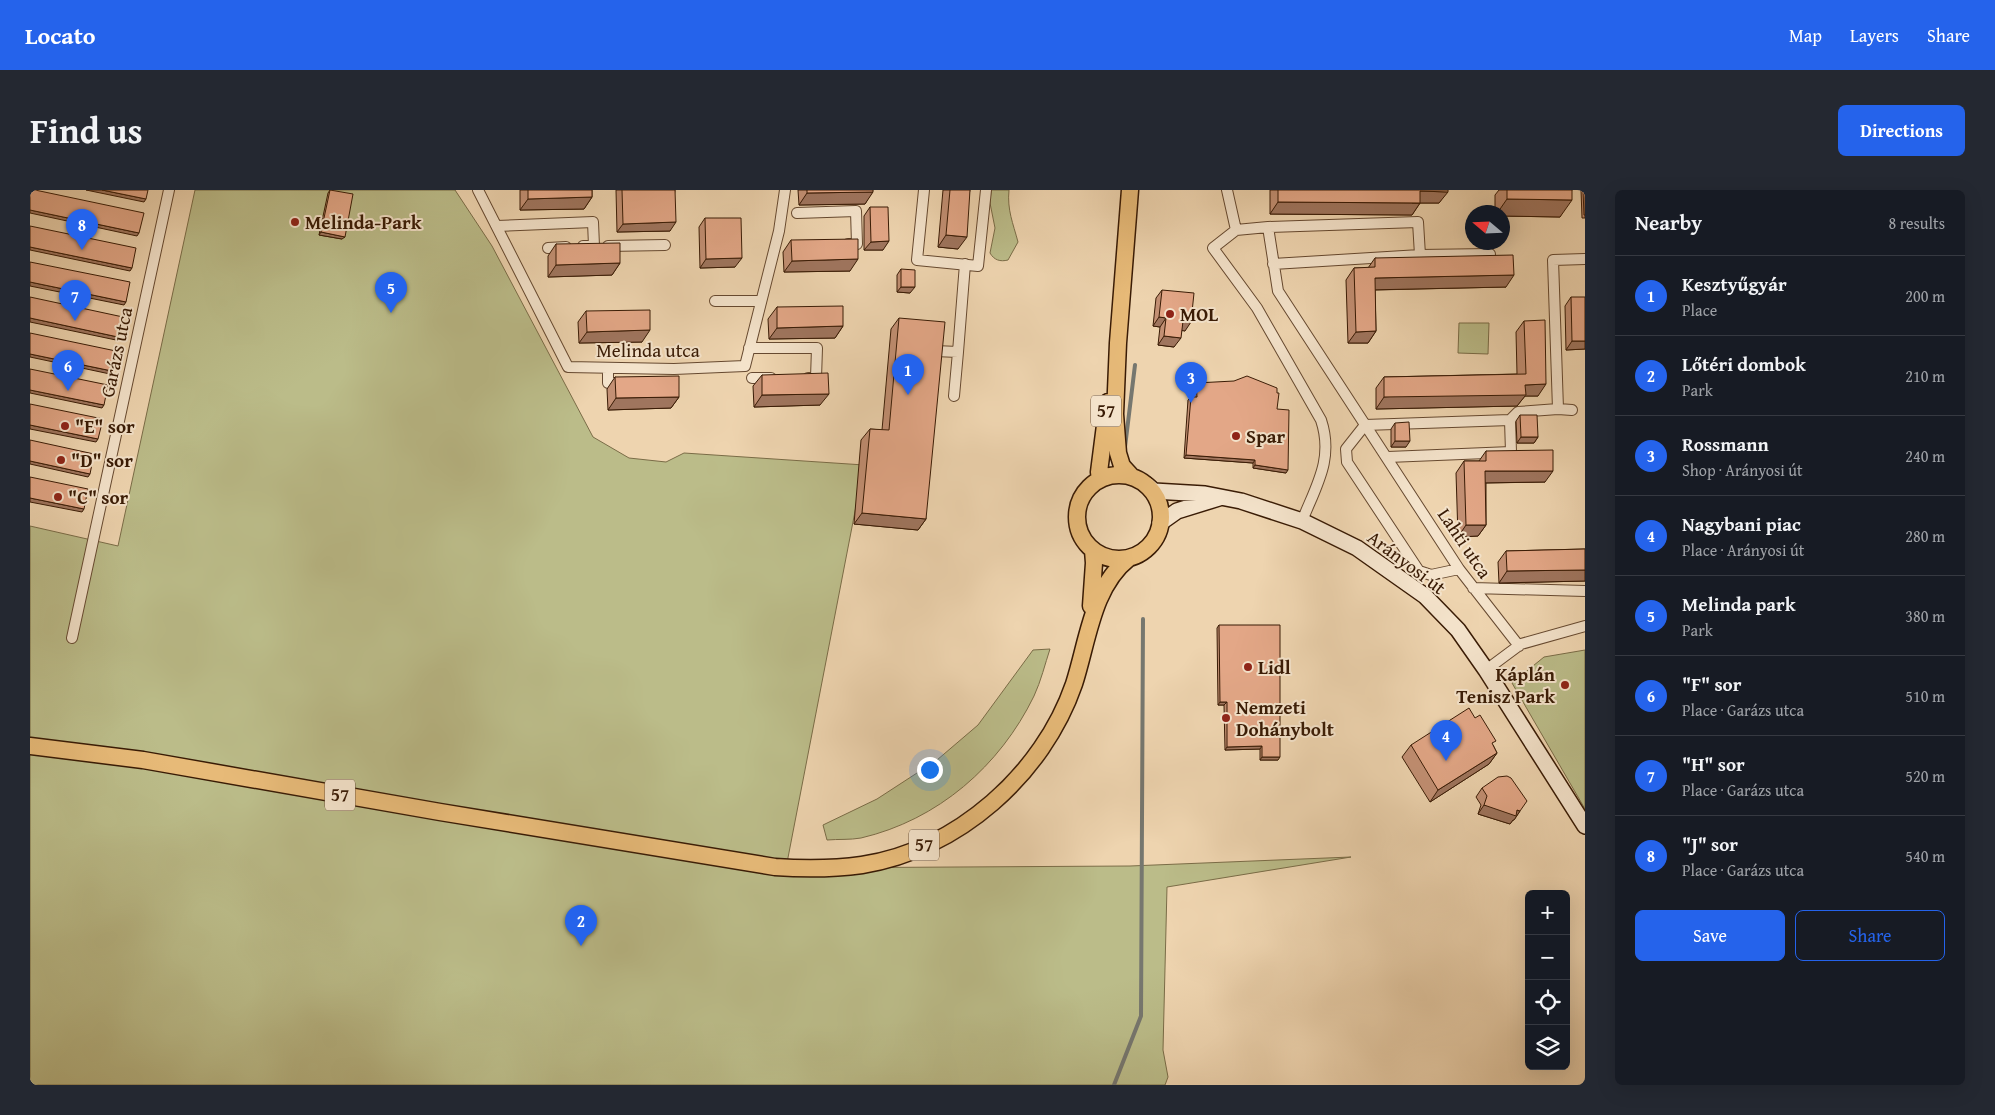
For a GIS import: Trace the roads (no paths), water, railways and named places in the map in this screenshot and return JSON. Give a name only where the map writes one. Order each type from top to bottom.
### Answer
[{"type":"main road","name":"57","points":[[30,746],[143,760],[440,812],[775,867],[802,869],[864,864],[928,843],[975,816],[1001,794],[1029,765],[1054,728],[1074,684],[1088,633],[1110,578],[1118,567],[1129,558],[1148,548],[1154,540],[1160,523],[1159,506],[1146,485],[1132,477],[1122,466],[1118,453],[1115,414],[1118,343],[1130,190]]},
{"type":"main road","name":"57","points":[[1100,479],[1103,432],[1118,343]]},
{"type":"main road","points":[[1129,558],[1110,558],[1093,550],[1081,536],[1077,518],[1081,499],[1086,491],[1100,479],[1116,475],[1132,477]]},
{"type":"main road","name":"Arányosi út","points":[[1146,485],[1154,491],[1205,494],[1260,505],[1302,521],[1357,548],[1425,596],[1458,630],[1486,670],[1585,826]]},
{"type":"main road","points":[[1160,523],[1177,511],[1220,497]]},
{"type":"main road","name":"57","points":[[1088,633],[1094,584],[1093,550]]},
{"type":"street","name":"Garázs utca","points":[[72,638],[169,190]]},
{"type":"street","name":"Melinda utca","points":[[478,190],[568,367],[674,369],[745,366],[779,231],[785,190]]},
{"type":"street","points":[[924,190],[917,260],[978,266],[986,190]]},
{"type":"street","points":[[1227,190],[1236,230]]},
{"type":"street","points":[[797,213],[856,212],[857,244],[836,244]]},
{"type":"street","points":[[497,226],[593,222],[594,246]]},
{"type":"street","points":[[1302,521],[1326,460],[1326,433],[1321,420],[1257,308],[1213,248],[1236,230],[1268,227],[1418,222],[1420,255]]},
{"type":"street","name":"Lahti utca","points":[[1268,227],[1278,291],[1364,425],[1388,457],[1459,569],[1519,646]]},
{"type":"street","points":[[779,231],[782,246]]},
{"type":"street","points":[[548,248],[665,245]]},
{"type":"street","points":[[1273,264],[1420,255],[1490,254]]},
{"type":"street","points":[[1558,409],[1553,260],[1585,259]]},
{"type":"street","points":[[954,396],[964,264]]},
{"type":"street","points":[[715,301],[760,301]]},
{"type":"street","points":[[749,348],[817,348],[816,378],[799,378]]},
{"type":"street","points":[[935,351],[958,352]]},
{"type":"street","points":[[608,368],[608,383],[638,383]]},
{"type":"street","points":[[668,382],[674,369]]},
{"type":"street","points":[[752,378],[780,378]]},
{"type":"street","points":[[1459,569],[1431,575],[1419,571],[1347,462],[1346,449],[1364,425],[1510,420],[1518,412],[1558,409],[1572,410]]},
{"type":"street","points":[[1388,457],[1515,452],[1510,420]]},
{"type":"street","points":[[1474,588],[1585,591]]},
{"type":"street","points":[[1486,670],[1519,646],[1585,626]]},
{"type":"waterway","points":[[1125,447],[1135,365]]},
{"type":"waterway","points":[[1114,1085],[1141,1016],[1143,619]]},
{"type":"place","name":"Melinda-Park","points":[[295,222]]},
{"type":"place","name":"\"J\" sor","points":[[82,250]]},
{"type":"place","name":"Melinda park","points":[[391,313]]},
{"type":"place","name":"MOL","points":[[1170,314]]},
{"type":"place","name":"\"H\" sor","points":[[75,321]]},
{"type":"place","name":"\"F\" sor","points":[[68,391]]},
{"type":"place","name":"Kesztyűgyár","points":[[908,395]]},
{"type":"place","name":"Rossmann","points":[[1191,403]]},
{"type":"place","name":"\"E\" sor","points":[[65,426]]},
{"type":"place","name":"Spar","points":[[1236,436]]},
{"type":"place","name":"\"D\" sor","points":[[61,460]]},
{"type":"place","name":"\"C\" sor","points":[[58,497]]},
{"type":"place","name":"Lidl","points":[[1248,667]]},
{"type":"place","name":"Káplán Tenisz Park","points":[[1565,685]]},
{"type":"place","name":"Nemzeti Dohánybolt","points":[[1226,718]]},
{"type":"place","name":"Nagybani piac","points":[[1446,761]]},
{"type":"place","name":"Lőtéri dombok","points":[[581,946]]}]
